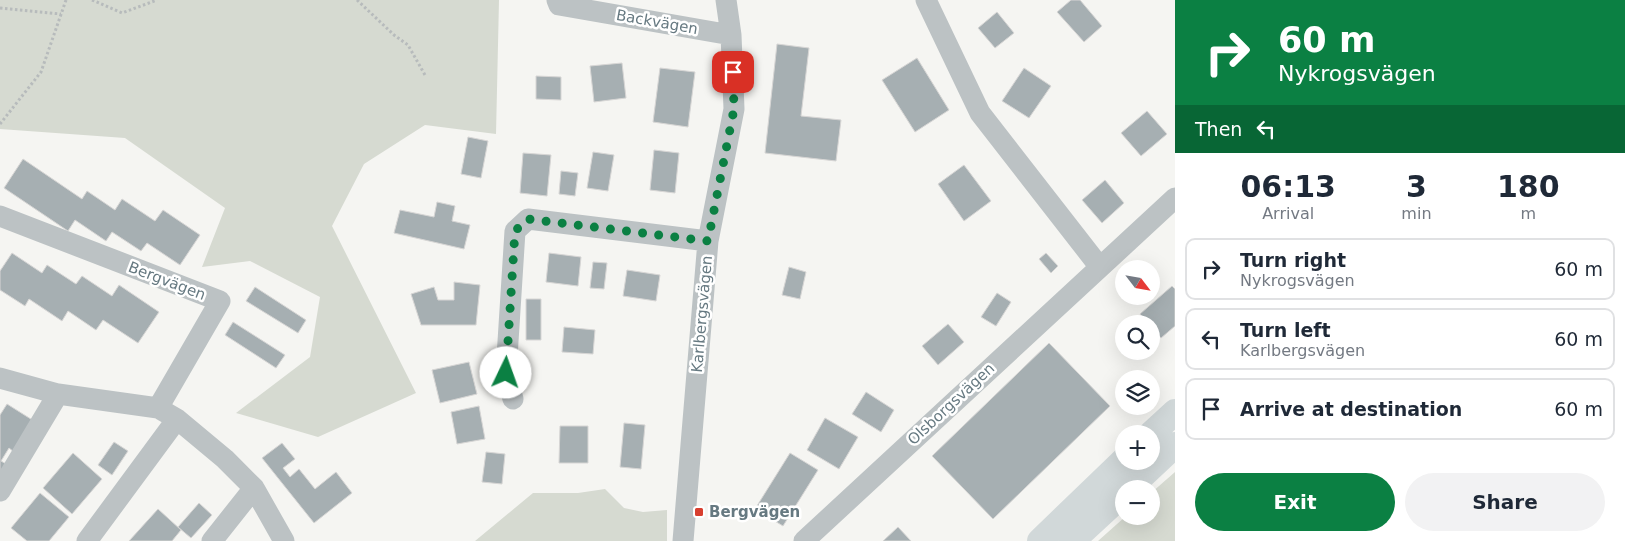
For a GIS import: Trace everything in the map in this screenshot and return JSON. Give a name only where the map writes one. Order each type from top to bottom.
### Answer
[{"type":"main road","points":[[1160,426],[1175,412]]},
{"type":"main road","points":[[1138,480],[1175,445]]},
{"type":"main road","points":[[1040,541],[1115,469]]},
{"type":"main road","points":[[1072,541],[1115,500]]},
{"type":"street","name":"Backvägen","points":[[558,0],[559,4],[731,36]]},
{"type":"street","name":"Karlbergsvägen","points":[[683,541],[708,241],[734,109],[731,36],[726,0]]},
{"type":"street","points":[[931,2],[980,113],[1099,266]]},
{"type":"street","name":"Olsborgsvägen","points":[[804,541],[1099,266],[1175,198]]},
{"type":"street","name":"Bergvägen","points":[[0,216],[220,301],[158,408]]},
{"type":"street","points":[[513,399],[506,373],[515,231],[528,219],[708,241]]},
{"type":"street","points":[[0,378],[58,394],[158,408],[177,419],[225,459],[254,488],[284,541]]},
{"type":"street","points":[[0,491],[58,394]]},
{"type":"street","points":[[87,541],[177,419]]},
{"type":"street","points":[[212,541],[254,488]]},
{"type":"path","points":[[0,124],[42,72],[66,0]]},
{"type":"path","points":[[92,0],[122,13],[157,0]]},
{"type":"path","points":[[356,0],[394,35],[408,45],[424,75]]},
{"type":"path","points":[[0,8],[61,14]]},
{"type":"shaded area","points":[[0,0],[499,0],[496,134],[425,125],[364,164],[332,226],[416,393],[318,437],[236,413],[310,357],[320,297],[250,261],[202,267],[225,208],[125,138],[0,129]]},
{"type":"shaded area","points":[[1175,472],[1175,541],[1098,541],[1116,525],[1160,525],[1160,485]]},
{"type":"shaded area","points":[[605,489],[624,508],[643,512],[667,510],[667,541],[475,541],[533,493],[578,493]]},
{"type":"building","points":[[1071,0],[1080,0],[1102,26],[1084,42],[1057,12]]},
{"type":"building","points":[[997,12],[1014,33],[995,48],[978,28]]},
{"type":"building","points":[[777,44],[809,48],[801,116],[841,120],[836,161],[765,153]]},
{"type":"building","points":[[917,58],[949,110],[915,132],[882,80]]},
{"type":"building","points":[[622,63],[626,98],[594,102],[590,66]]},
{"type":"building","points":[[660,68],[695,72],[688,127],[653,122]]},
{"type":"building","points":[[1024,68],[1051,86],[1029,118],[1002,101]]},
{"type":"building","points":[[536,76],[561,77],[561,100],[536,99]]},
{"type":"building","points":[[1147,111],[1167,134],[1141,156],[1121,133]]},
{"type":"building","points":[[468,137],[488,141],[481,178],[461,174]]},
{"type":"building","points":[[654,150],[679,153],[675,193],[650,190]]},
{"type":"building","points":[[593,152],[614,155],[608,191],[587,188]]},
{"type":"building","points":[[523,153],[551,155],[547,196],[520,193]]},
{"type":"building","points":[[23,159],[82,199],[87,191],[115,210],[122,199],[155,221],[163,210],[200,235],[180,265],[147,243],[141,251],[112,232],[106,241],[75,220],[68,231],[4,188]]},
{"type":"building","points":[[964,165],[991,201],[964,221],[938,184]]},
{"type":"building","points":[[561,171],[578,173],[575,196],[559,194]]},
{"type":"building","points":[[1105,180],[1124,203],[1102,223],[1082,200]]},
{"type":"building","points":[[437,202],[455,206],[452,221],[470,225],[464,249],[394,233],[400,210],[434,217]]},
{"type":"building","points":[[12,253],[42,273],[47,265],[76,284],[82,276],[112,296],[119,285],[159,312],[138,343],[103,320],[96,330],[68,311],[62,321],[29,299],[25,306],[0,290],[0,271]]},
{"type":"building","points":[[549,253],[581,257],[578,286],[546,282]]},
{"type":"building","points":[[1046,253],[1058,266],[1051,273],[1039,259]]},
{"type":"building","points":[[593,262],[607,263],[604,289],[590,288]]},
{"type":"building","points":[[789,267],[806,272],[800,299],[782,295]]},
{"type":"building","points":[[627,270],[660,275],[656,301],[623,296]]},
{"type":"building","points":[[454,282],[480,285],[476,325],[421,325],[411,294],[434,287],[438,300],[454,300]]},
{"type":"building","points":[[1172,286],[1175,289],[1175,326],[1161,338],[1160,315],[1140,314],[1150,305],[1160,305],[1160,296]]},
{"type":"building","points":[[255,287],[306,320],[298,333],[246,301]]},
{"type":"building","points":[[997,293],[1011,302],[996,326],[981,317]]},
{"type":"building","points":[[526,299],[541,299],[541,340],[526,340]]},
{"type":"building","points":[[233,322],[285,355],[276,368],[225,335]]},
{"type":"building","points":[[948,324],[964,342],[938,365],[922,346]]},
{"type":"building","points":[[564,327],[595,330],[593,354],[562,352]]},
{"type":"building","points":[[1049,343],[1110,406],[993,519],[932,456]]},
{"type":"building","points":[[469,362],[477,394],[440,403],[432,370]]},
{"type":"building","points":[[866,392],[894,410],[881,432],[852,414]]},
{"type":"building","points":[[7,404],[34,421],[14,452],[9,448],[1,461],[6,464],[0,474],[0,415]]},
{"type":"building","points":[[479,406],[485,439],[457,444],[451,412]]},
{"type":"building","points":[[825,418],[858,437],[839,469],[807,450]]},
{"type":"building","points":[[624,423],[645,425],[641,469],[620,467]]},
{"type":"building","points":[[560,426],[588,426],[588,463],[559,463]]},
{"type":"building","points":[[114,442],[128,451],[112,475],[98,465]]},
{"type":"building","points":[[282,443],[295,459],[283,468],[290,477],[299,469],[315,489],[336,472],[352,493],[314,523],[262,458]]},
{"type":"building","points":[[486,452],[505,454],[502,484],[482,482]]},
{"type":"building","points":[[73,453],[102,479],[72,514],[43,488]]},
{"type":"building","points":[[790,453],[818,470],[783,526],[755,509]]},
{"type":"building","points":[[40,493],[69,517],[49,541],[27,541],[11,528]]},
{"type":"building","points":[[199,503],[212,515],[191,538],[178,527]]},
{"type":"building","points":[[158,509],[181,530],[172,541],[129,541]]},
{"type":"building","points":[[898,527],[911,541],[883,541]]},
{"type":"place","name":"Bergvägen","points":[[699,512]]},
{"type":"route","points":[[506,373],[515,231],[528,219],[708,241],[734,109],[733,72]]}]
